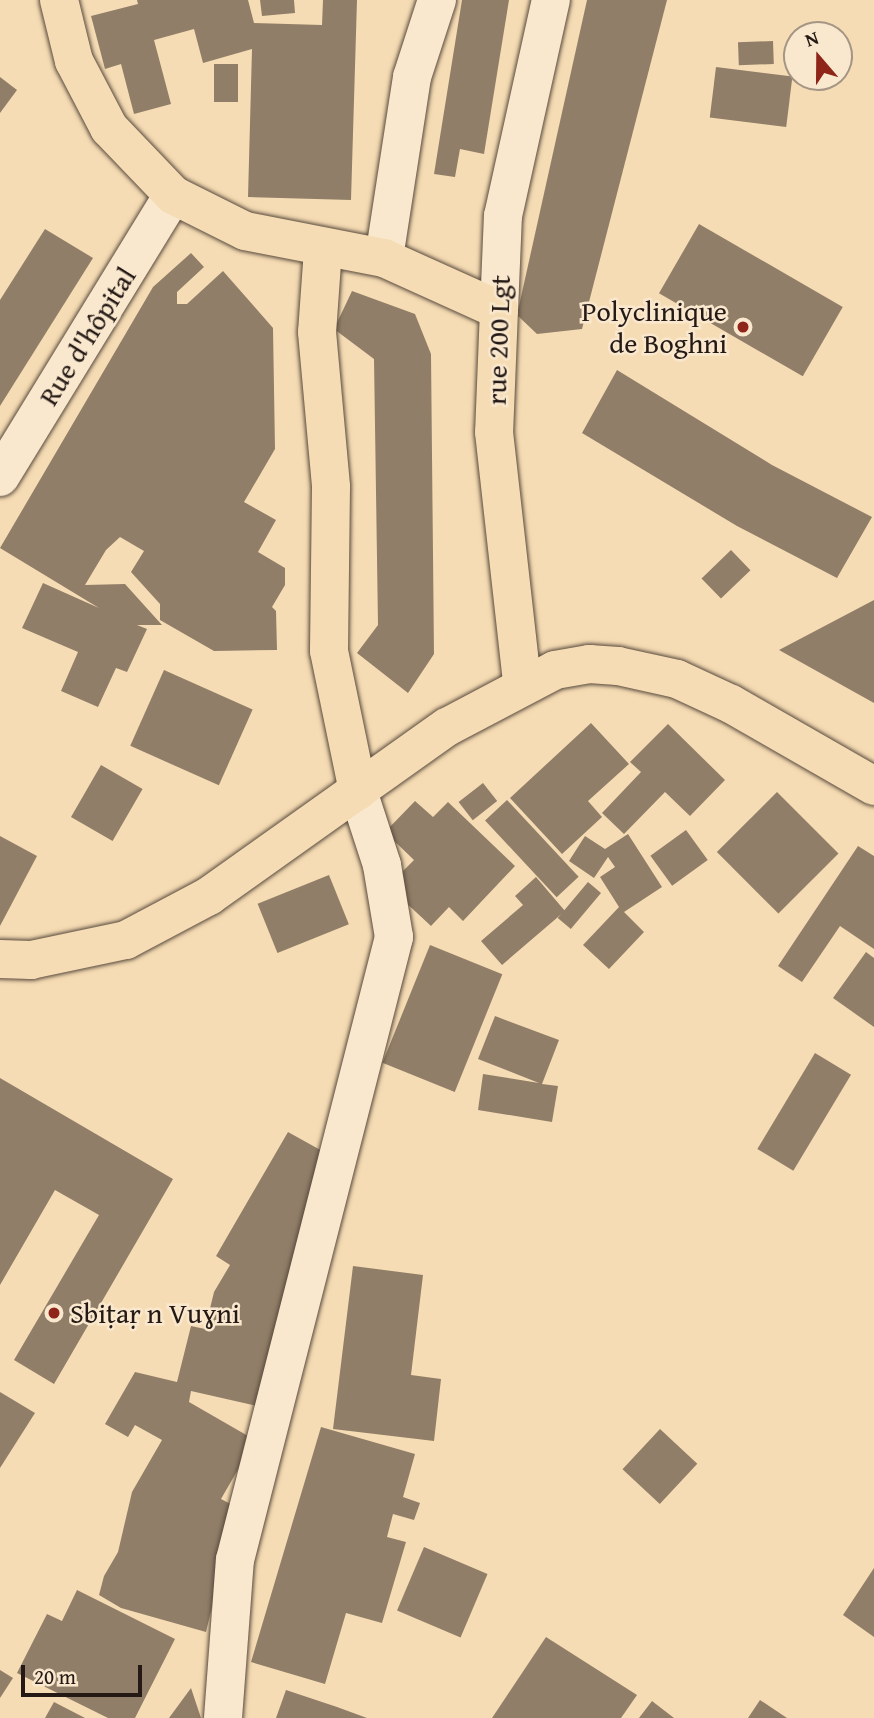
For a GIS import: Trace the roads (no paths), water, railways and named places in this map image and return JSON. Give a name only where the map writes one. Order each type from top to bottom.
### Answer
[{"type":"main road","points":[[59,0],[74,61],[109,128],[173,195],[245,231],[323,249],[384,258],[499,310]]},
{"type":"main road","points":[[323,249],[317,332],[331,487],[329,651],[358,791]]},
{"type":"main road","name":"rue 200 Lgt","points":[[499,310],[494,432],[522,684]]},
{"type":"main road","points":[[0,959],[32,960],[126,940],[209,896],[447,727],[522,684],[589,664],[677,679],[731,704],[874,786]]},
{"type":"street","points":[[384,258],[412,77],[437,0]]},
{"type":"street","name":"rue 200 Lgt","points":[[499,310],[503,216],[551,0]]},
{"type":"street","name":"Rue d'hôpital","points":[[0,477],[173,195]]},
{"type":"street","points":[[223,1718],[236,1560],[394,937],[382,865],[358,791]]},
{"type":"place","name":"Polyclinique de Boghni","points":[[743,327]]},
{"type":"place","name":"Sbiṭaṛ n Vuɣni","points":[[54,1313]]}]
